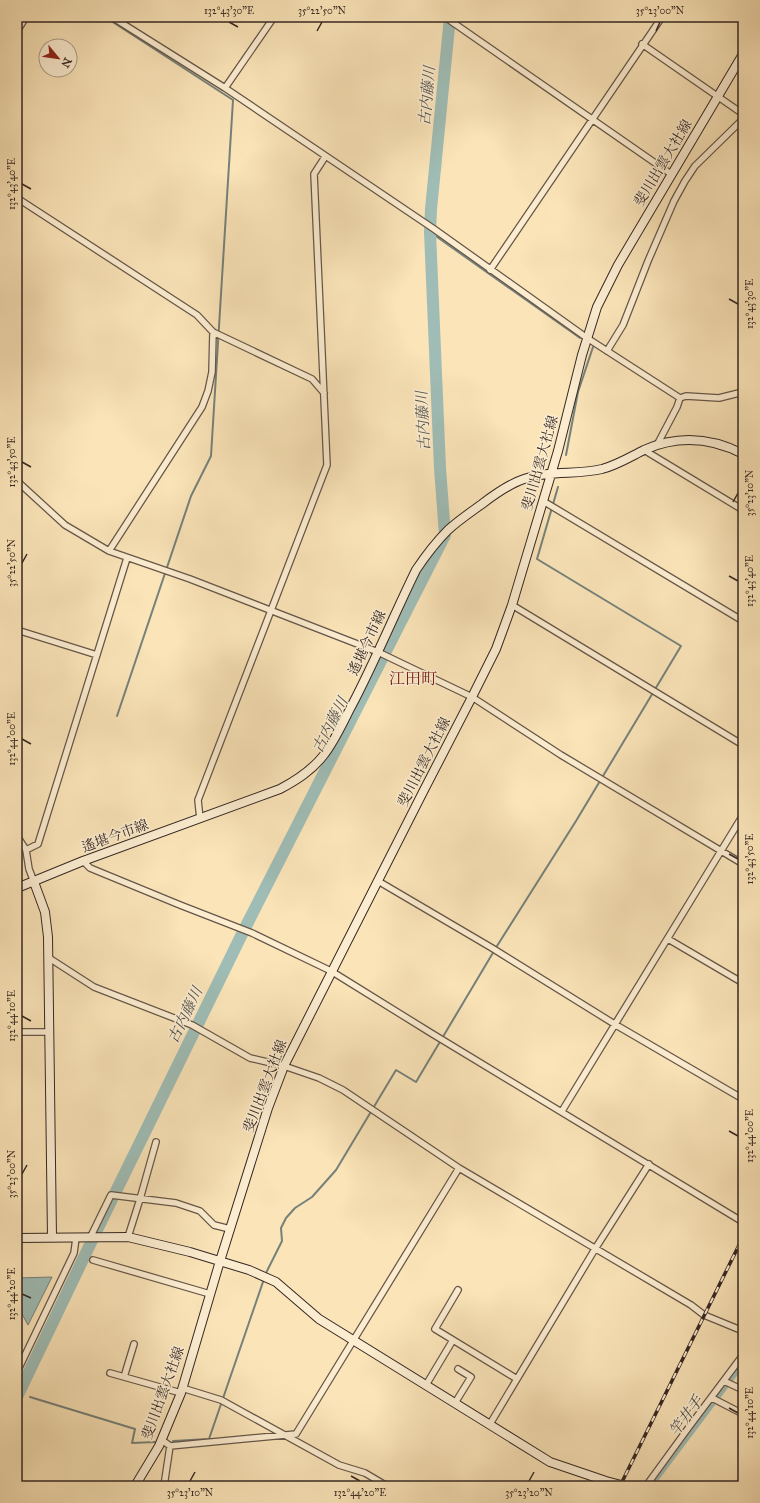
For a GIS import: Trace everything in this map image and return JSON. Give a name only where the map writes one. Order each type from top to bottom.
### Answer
[{"type":"main road","name":"斐川出雲大社線","points":[[135,1486],[162,1440],[182,1391],[230,1229],[268,1108],[284,1066],[496,649],[512,605],[552,474],[587,338],[597,307],[618,265],[743,54]]},
{"type":"main road","name":"遙堪今市線","points":[[17,888],[83,861],[280,789],[298,780],[311,770],[324,756],[333,741],[378,652],[416,570],[437,541],[449,529],[508,486],[524,479],[552,474],[602,469],[617,464],[644,450],[658,445],[683,440],[716,442],[743,454]]},
{"type":"main road","points":[[34,882],[45,912],[48,937],[52,1237]]},
{"type":"main road","points":[[17,1238],[128,1237],[190,1252],[250,1270],[276,1282],[319,1320],[550,1462],[605,1484],[626,1486]]},
{"type":"street","points":[[17,31],[26,17]]},
{"type":"street","points":[[112,17],[225,88],[325,157],[434,229],[587,338],[680,398]]},
{"type":"street","points":[[225,88],[274,17]]},
{"type":"street","points":[[445,17],[672,174]]},
{"type":"street","points":[[490,270],[642,44],[662,17]]},
{"type":"street","points":[[642,44],[743,114]]},
{"type":"street","points":[[607,351],[623,325],[674,201],[685,181],[695,166],[743,119]]},
{"type":"street","points":[[200,819],[198,800],[327,465],[314,174],[325,157]]},
{"type":"street","points":[[17,198],[197,315],[213,332],[312,379],[324,393]]},
{"type":"street","points":[[109,551],[202,407],[208,391],[212,372],[213,332]]},
{"type":"street","points":[[680,398],[686,396],[719,398],[743,392]]},
{"type":"street","points":[[658,445],[680,398]]},
{"type":"street","points":[[644,450],[743,510]]},
{"type":"street","points":[[17,481],[64,525],[109,551],[190,579],[378,652],[472,697],[561,755],[743,864]]},
{"type":"street","points":[[543,501],[743,621]]},
{"type":"street","points":[[26,850],[38,844],[127,558]]},
{"type":"street","points":[[512,605],[743,745]]},
{"type":"street","points":[[17,630],[97,655]]},
{"type":"street","points":[[562,1111],[616,1025],[743,815]]},
{"type":"street","points":[[17,836],[26,850],[29,869],[34,882]]},
{"type":"street","points":[[83,861],[90,868],[180,906],[252,933],[331,971],[743,1222]]},
{"type":"street","points":[[378,881],[492,948],[616,1025],[743,1099]]},
{"type":"street","points":[[668,938],[743,982]]},
{"type":"street","points":[[49,958],[94,987],[192,1025],[250,1058],[284,1066],[319,1078],[343,1090],[459,1168],[691,1305],[704,1315],[743,1331]]},
{"type":"street","points":[[17,1032],[50,1032]]},
{"type":"street","points":[[128,1237],[156,1142]]},
{"type":"street","points":[[490,1424],[595,1249],[649,1164]]},
{"type":"street","points":[[162,1440],[170,1446],[282,1434],[296,1434],[352,1340],[459,1168]]},
{"type":"street","points":[[90,1238],[111,1195],[176,1203],[200,1211],[214,1225],[230,1229]]},
{"type":"street","points":[[17,1372],[74,1253],[76,1238]]},
{"type":"street","points":[[93,1260],[210,1294]]},
{"type":"street","points":[[458,1290],[435,1329],[517,1378]]},
{"type":"street","points":[[426,1385],[453,1340]]},
{"type":"street","points":[[124,1376],[134,1344]]},
{"type":"street","points":[[646,1486],[688,1427],[712,1398],[743,1355]]},
{"type":"street","points":[[455,1403],[471,1377],[458,1369]]},
{"type":"street","points":[[110,1373],[221,1400],[339,1465],[365,1473],[387,1486]]},
{"type":"street","points":[[724,1381],[743,1390]]},
{"type":"street","points":[[712,1398],[743,1414]]},
{"type":"street","points":[[164,1486],[170,1446]]},
{"type":"water","points":[[52,1277],[28,1325],[17,1305],[17,1278]]},
{"type":"waterway","points":[[105,17],[233,100],[211,456],[191,496],[117,716]]},
{"type":"waterway","name":"古内藤川","points":[[17,1397],[243,932],[445,535],[440,468],[430,232],[450,17]]},
{"type":"waterway","points":[[430,232],[580,338]]},
{"type":"waterway","points":[[566,455],[578,392],[593,347]]},
{"type":"waterway","points":[[265,1275],[282,1241],[281,1228],[286,1218],[295,1208],[312,1197],[336,1170],[396,1070],[416,1082],[497,946],[576,821],[681,646],[537,559],[558,487]]},
{"type":"waterway","points":[[173,1441],[209,1439],[264,1279]]},
{"type":"waterway","name":"竿井手","points":[[650,1486],[743,1362]]},
{"type":"waterway","points":[[30,1397],[135,1429],[132,1443],[155,1442]]},
{"type":"railway","points":[[620,1486],[743,1237]]},
{"type":"district","name":"江田町","points":[[413,678]]}]
